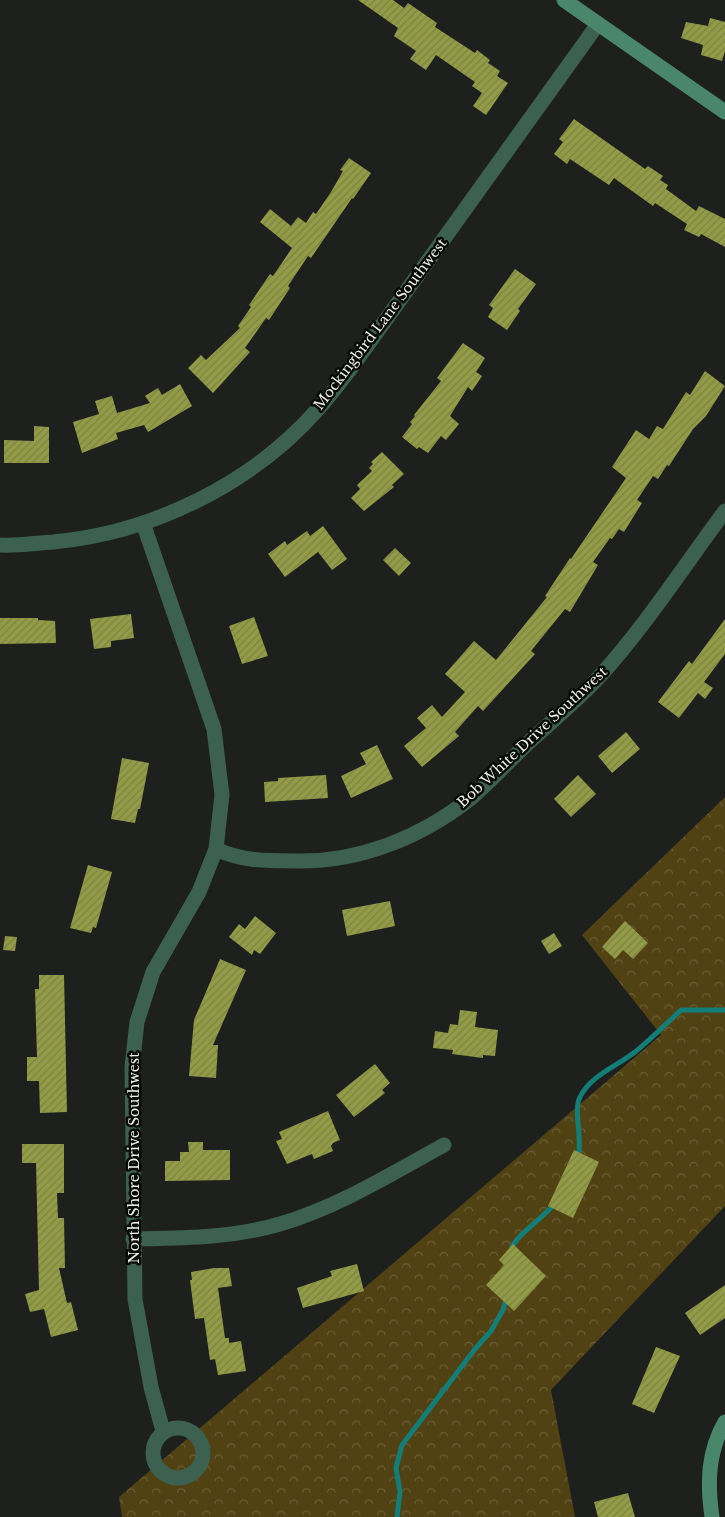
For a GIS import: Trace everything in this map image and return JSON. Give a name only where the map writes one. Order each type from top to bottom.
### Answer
[{"type":"street","points":[[564,0],[725,112]]},
{"type":"street","name":"Mockingbird Lane Southwest","points":[[0,545],[81,539],[144,523],[197,500],[240,475],[281,445],[317,410],[349,371],[598,24]]},
{"type":"street","name":"Bob White Drive Southwest","points":[[216,848],[230,855],[253,861],[311,862],[363,853],[408,837],[441,819],[472,797],[598,678],[628,644],[725,511]]},
{"type":"street","name":"North Shore Drive Southwest","points":[[144,523],[214,729],[222,795],[216,848],[199,892],[153,972],[137,1022],[132,1067],[132,1239],[135,1299],[151,1387],[163,1432]]},
{"type":"street","points":[[132,1239],[215,1237],[279,1225],[336,1204],[444,1145]]},
{"type":"street","points":[[712,1517],[709,1465],[715,1439],[725,1422]]},
{"type":"green space","points":[[725,797],[725,1206],[551,1390],[575,1517],[122,1517],[119,1497],[661,1035],[582,935]]},
{"type":"building","points":[[358,0],[393,0],[404,8],[408,3],[437,23],[435,27],[475,53],[477,50],[490,60],[488,63],[500,71],[497,76],[508,83],[486,115],[473,106],[482,93],[472,86],[475,82],[436,55],[426,70],[410,59],[416,51],[394,36],[398,28]]},
{"type":"building","points":[[710,18],[725,22],[725,51],[722,61],[701,55],[703,45],[681,38],[686,22],[708,26]]},
{"type":"building","points":[[574,119],[645,169],[648,166],[663,176],[660,180],[668,185],[666,189],[696,211],[699,206],[725,219],[725,247],[701,234],[699,237],[684,230],[687,224],[655,203],[653,206],[614,178],[609,185],[570,159],[567,164],[554,154],[563,142],[559,139]]},
{"type":"building","points":[[349,158],[371,173],[311,258],[308,256],[269,320],[266,318],[245,348],[250,352],[213,393],[188,368],[201,355],[206,360],[240,328],[238,326],[251,307],[249,305],[270,274],[273,276],[292,248],[260,222],[270,209],[291,226],[298,217],[306,223],[313,212],[316,214],[331,192],[343,171],[340,170]]},
{"type":"building","points":[[515,269],[536,284],[518,309],[520,311],[507,330],[488,317],[493,308],[489,305]]},
{"type":"building","points":[[463,343],[485,358],[476,372],[482,376],[472,391],[468,387],[450,416],[459,424],[446,440],[441,436],[428,453],[419,447],[417,449],[402,437],[412,424],[410,422],[414,415],[441,381],[437,378]]},
{"type":"building","points":[[705,371],[725,386],[706,416],[693,429],[669,466],[667,465],[658,479],[653,476],[637,500],[642,503],[624,532],[619,529],[593,562],[598,565],[570,612],[565,609],[531,651],[535,654],[483,711],[478,706],[455,732],[459,736],[422,767],[404,746],[426,728],[417,718],[432,705],[442,717],[465,692],[445,674],[474,641],[496,660],[547,597],[545,596],[570,558],[626,478],[612,467],[636,430],[649,439],[657,426],[663,429],[686,392],[690,395]]},
{"type":"building","points":[[180,384],[192,406],[148,432],[144,425],[116,433],[118,439],[82,453],[73,422],[99,414],[95,401],[112,396],[117,413],[150,403],[145,396],[158,388],[162,395]]},
{"type":"building","points":[[34,426],[49,427],[49,463],[4,463],[4,440],[34,441]]},
{"type":"building","points":[[382,452],[404,474],[392,485],[394,487],[364,511],[351,498],[360,489],[357,485],[372,471],[369,468],[373,464],[371,462]]},
{"type":"building","points":[[323,526],[347,559],[332,570],[318,552],[285,577],[268,554],[285,541],[287,545],[307,531],[310,536]]},
{"type":"building","points":[[395,548],[411,563],[399,576],[383,560]]},
{"type":"building","points":[[131,614],[134,638],[111,641],[111,647],[94,649],[90,619]]},
{"type":"building","points":[[254,617],[268,656],[242,664],[229,626]]},
{"type":"building","points":[[0,618],[38,618],[38,620],[55,621],[56,643],[0,644]]},
{"type":"building","points":[[725,619],[725,654],[704,682],[713,688],[705,699],[698,693],[679,718],[658,702],[689,661],[692,664]]},
{"type":"building","points":[[626,732],[640,749],[612,773],[598,756]]},
{"type":"building","points":[[377,745],[393,779],[351,798],[341,776],[366,764],[360,753]]},
{"type":"building","points":[[122,758],[149,763],[140,809],[138,809],[135,823],[111,819]]},
{"type":"building","points":[[326,775],[328,798],[265,802],[264,782],[278,781],[278,778]]},
{"type":"building","points":[[578,775],[596,794],[571,817],[554,799]]},
{"type":"building","points":[[88,865],[112,872],[96,928],[93,927],[91,933],[70,928]]},
{"type":"building","points":[[390,901],[395,926],[347,936],[342,910]]},
{"type":"building","points":[[255,916],[276,933],[260,954],[254,950],[252,955],[229,937],[239,924],[245,929]]},
{"type":"building","points":[[625,921],[648,943],[633,959],[623,950],[615,959],[602,947]]},
{"type":"building","points":[[554,933],[562,946],[549,954],[541,941]]},
{"type":"building","points":[[5,936],[17,937],[15,951],[3,950]]},
{"type":"building","points":[[220,959],[246,970],[213,1045],[218,1045],[216,1078],[189,1076],[194,1020]]},
{"type":"building","points":[[39,975],[64,975],[67,1112],[40,1113],[39,1081],[27,1081],[27,1057],[37,1057],[35,989],[39,989]]},
{"type":"building","points":[[460,1010],[477,1012],[475,1027],[498,1030],[495,1056],[483,1055],[483,1058],[452,1054],[453,1050],[433,1048],[435,1031],[448,1033],[450,1024],[458,1025]]},
{"type":"building","points":[[375,1064],[390,1083],[382,1090],[385,1093],[354,1117],[336,1095]]},
{"type":"building","points":[[328,1111],[340,1140],[331,1146],[333,1151],[314,1159],[312,1154],[287,1164],[276,1141],[282,1139],[279,1132]]},
{"type":"building","points":[[188,1142],[203,1142],[203,1150],[230,1150],[230,1180],[165,1181],[165,1161],[180,1161],[180,1152],[189,1152]]},
{"type":"building","points":[[22,1144],[64,1144],[64,1193],[57,1193],[58,1218],[64,1218],[65,1268],[59,1268],[67,1303],[71,1302],[78,1330],[51,1337],[44,1309],[30,1312],[25,1294],[39,1290],[36,1163],[22,1163]]},
{"type":"building","points":[[574,1150],[599,1162],[573,1218],[548,1206]]},
{"type":"building","points":[[513,1244],[546,1276],[514,1311],[486,1285],[504,1265],[499,1260]]},
{"type":"building","points":[[357,1264],[364,1291],[303,1308],[297,1288],[332,1276],[330,1271]]},
{"type":"building","points":[[214,1268],[229,1268],[232,1286],[218,1288],[225,1338],[229,1338],[229,1343],[241,1341],[246,1371],[218,1375],[215,1359],[210,1360],[204,1318],[195,1319],[190,1280],[192,1280],[191,1272]]},
{"type":"building","points":[[725,1285],[725,1318],[700,1335],[685,1313]]},
{"type":"building","points":[[656,1347],[680,1356],[654,1413],[632,1404]]},
{"type":"building","points":[[628,1493],[635,1517],[598,1517],[594,1502]]},
{"type":"waterway","points":[[578,1157],[577,1109],[580,1097],[585,1089],[597,1077],[635,1052],[681,1010],[725,1010]]},
{"type":"waterway","points":[[511,1250],[518,1238],[556,1202]]},
{"type":"waterway","points":[[397,1517],[400,1492],[396,1468],[402,1445],[475,1349],[491,1331],[503,1310],[507,1297]]}]
